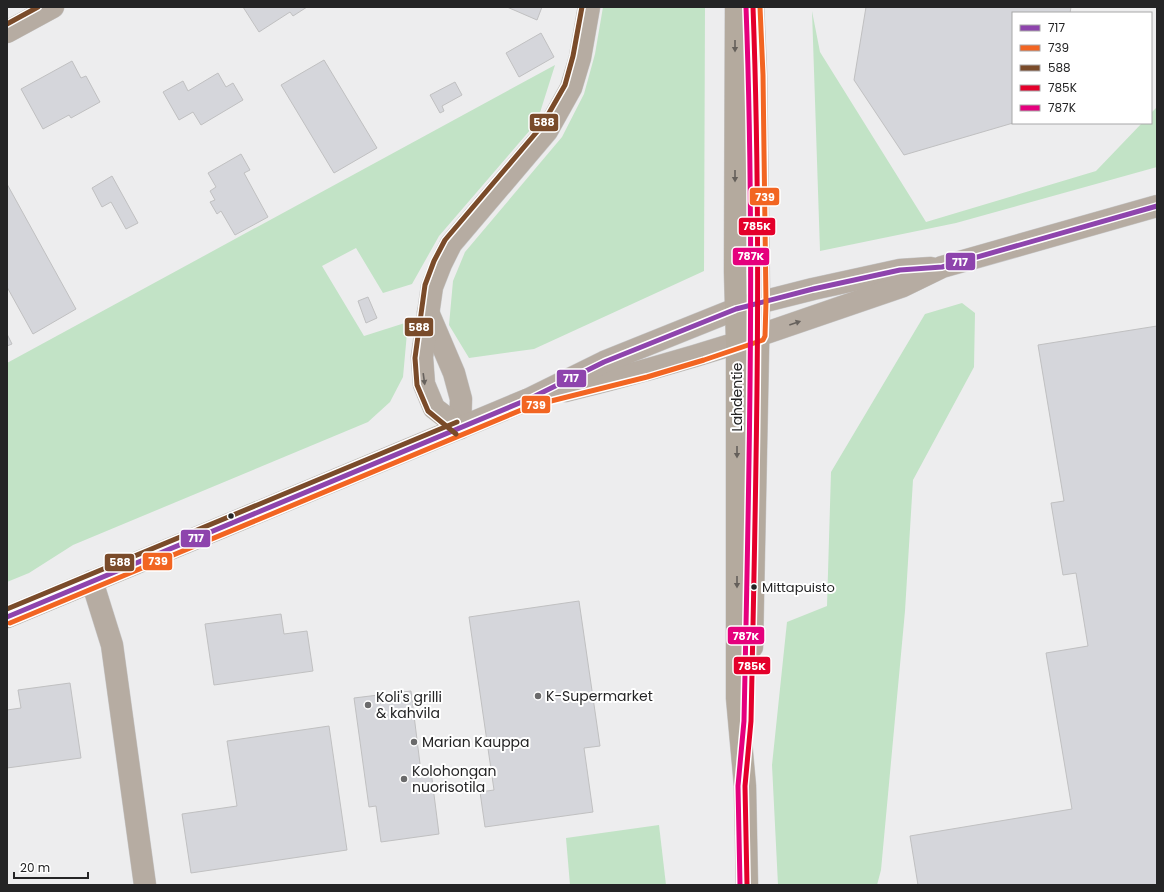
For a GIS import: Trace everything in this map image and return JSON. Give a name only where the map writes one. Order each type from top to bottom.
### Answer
[{"type":"main road","name":"Lahdentie","points":[[736,7],[735,272],[737,343],[737,698],[745,786],[747,885]]},
{"type":"main road","name":"Lahdentie","points":[[745,786],[751,721],[759,302],[756,75],[753,7]]},
{"type":"street","points":[[7,32],[53,7]]},
{"type":"street","points":[[460,428],[434,408],[424,384],[422,357],[432,287],[451,244],[547,131],[571,88],[580,58],[589,7]]},
{"type":"street","points":[[529,399],[611,380],[676,362],[737,343],[903,286],[942,267],[1157,206]]},
{"type":"street","points":[[7,618],[92,581],[529,399],[604,362],[736,309],[759,302],[900,270],[942,267]]},
{"type":"street","points":[[428,312],[454,373],[461,399],[460,428]]},
{"type":"street","points":[[92,581],[112,645],[145,885]]},
{"type":"green space","points":[[603,7],[705,7],[704,271],[534,349],[469,358],[449,325],[453,281],[465,252],[562,137],[584,94],[595,54]]},
{"type":"green space","points":[[812,11],[820,52],[926,222],[1096,171],[1141,124],[1152,124],[1152,112],[1157,107],[1157,167],[956,223],[820,251]]},
{"type":"green space","points":[[555,65],[537,122],[439,236],[412,284],[383,293],[356,248],[322,266],[364,336],[408,322],[403,377],[390,402],[368,422],[73,545],[29,573],[7,582],[7,363]]},
{"type":"green space","points":[[962,303],[975,313],[974,367],[913,480],[905,611],[881,870],[877,885],[778,885],[772,765],[787,622],[827,606],[831,472],[925,314]]},
{"type":"green space","points":[[659,825],[666,885],[570,885],[566,838]]},
{"type":"building","points":[[243,7],[307,7],[293,16],[290,12],[259,32]]},
{"type":"building","points":[[507,7],[542,7],[537,20]]},
{"type":"building","points":[[866,7],[1071,7],[1070,12],[1012,12],[1012,123],[904,155],[854,80]]},
{"type":"building","points":[[541,33],[554,57],[519,77],[506,53]]},
{"type":"building","points":[[324,60],[377,148],[334,173],[281,85]]},
{"type":"building","points":[[72,61],[81,78],[86,76],[100,102],[71,118],[69,115],[43,129],[21,89]]},
{"type":"building","points":[[218,73],[226,87],[233,83],[243,100],[201,125],[193,112],[179,120],[163,92],[183,81],[188,91]]},
{"type":"building","points":[[455,82],[462,95],[442,106],[444,111],[440,113],[430,95]]},
{"type":"building","points":[[241,154],[250,170],[244,173],[268,217],[235,235],[221,211],[217,214],[210,202],[215,200],[210,191],[216,187],[208,173]]},
{"type":"building","points":[[112,176],[138,223],[126,229],[111,202],[102,207],[92,188]]},
{"type":"building","points":[[7,184],[76,309],[33,334],[7,287]]},
{"type":"building","points":[[368,297],[377,318],[366,323],[358,301]]},
{"type":"building","points":[[1157,326],[1157,885],[918,885],[910,836],[1072,809],[1046,653],[1088,646],[1076,573],[1063,575],[1051,503],[1064,501],[1038,345]]},
{"type":"building","points":[[7,334],[12,344],[7,346]]},
{"type":"building","points":[[579,601],[600,746],[584,748],[593,812],[485,827],[480,792],[494,790],[469,617]]},
{"type":"building","points":[[281,614],[284,634],[307,631],[313,671],[214,685],[205,624]]},
{"type":"building","points":[[70,683],[81,758],[7,768],[7,710],[21,708],[18,690]]},
{"type":"building","points":[[411,691],[421,772],[431,771],[439,834],[381,842],[376,806],[369,807],[354,698]]},
{"type":"building","points":[[329,726],[347,850],[191,873],[182,814],[237,806],[227,741]]},
{"type":"transit line","name":"588","points":[[7,24],[38,7]]},
{"type":"transit line","name":"588","points":[[456,434],[428,411],[417,385],[415,358],[425,285],[434,261],[445,240],[541,127],[565,85],[573,56],[582,7]]},
{"type":"transit line","name":"787K","points":[[740,885],[738,786],[744,721],[751,275],[749,96],[746,7]]},
{"type":"transit line","name":"785K","points":[[747,885],[745,786],[751,721],[758,275],[756,96],[753,7]]},
{"type":"transit line","name":"739","points":[[10,623],[531,406],[647,377],[763,340],[765,336],[766,302],[763,75],[760,7]]},
{"type":"transit line","name":"717","points":[[7,617],[529,399],[604,362],[736,309],[813,289],[900,270],[942,267],[1157,206]]},
{"type":"transit line","name":"588","points":[[7,609],[457,422]]},
{"type":"place","name":"Mittapuisto","points":[[754,587]]},
{"type":"place","name":"K-Supermarket","points":[[538,696]]},
{"type":"place","name":"Koli's grilli & kahvila","points":[[368,705]]},
{"type":"place","name":"Marian Kauppa","points":[[414,742]]},
{"type":"place","name":"Kolohongan nuorisotila","points":[[404,779]]}]
